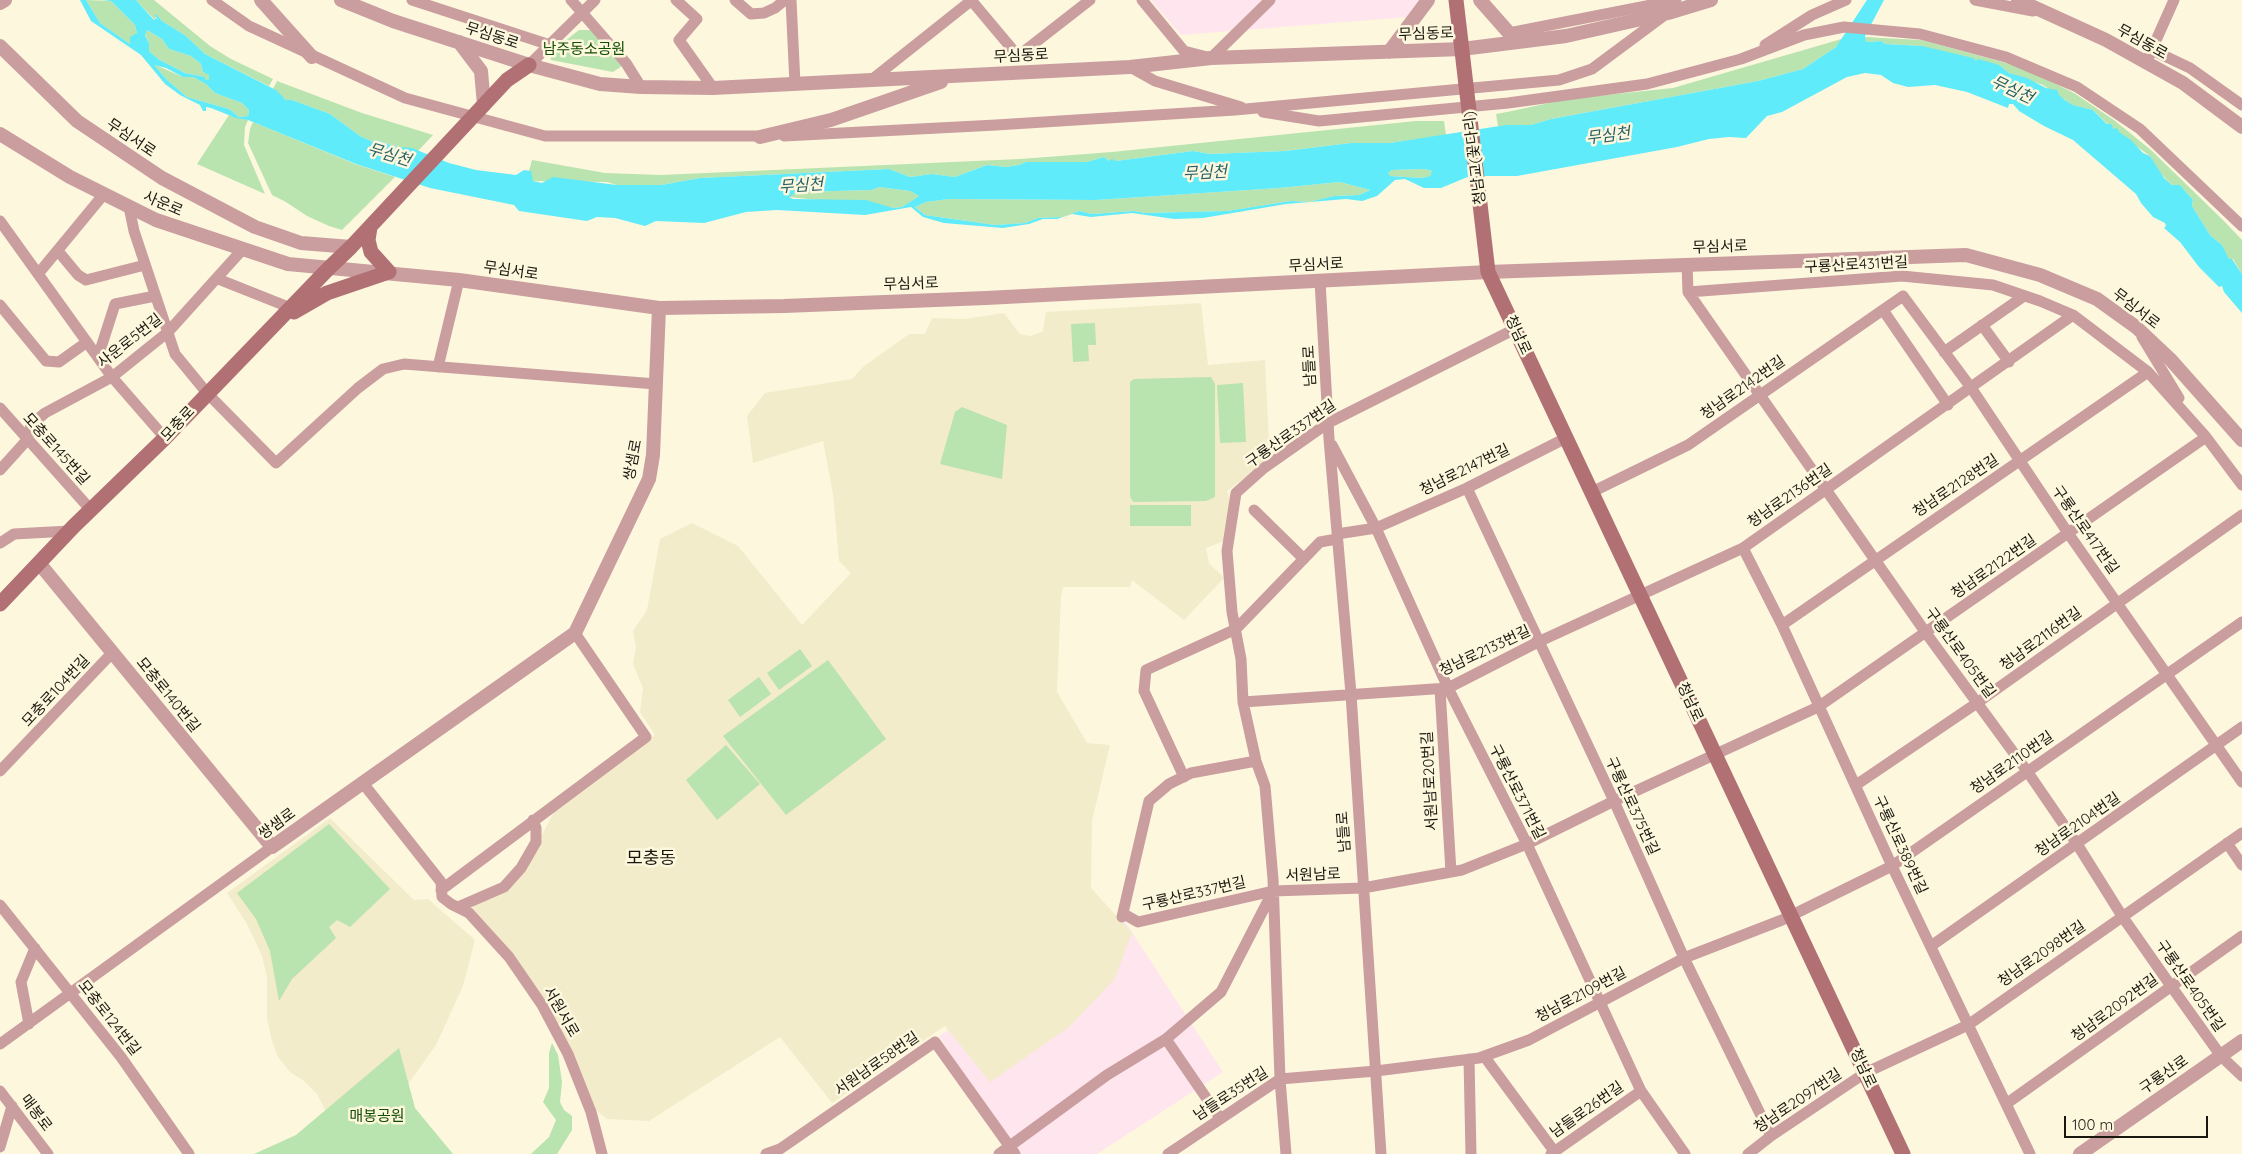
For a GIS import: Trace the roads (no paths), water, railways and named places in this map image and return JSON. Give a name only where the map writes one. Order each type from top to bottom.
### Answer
[{"type":"main road","points":[[1456,0],[1462,49]]},
{"type":"main road","name":"청남교(꽃다리)","points":[[1462,49],[1486,247]]},
{"type":"main road","name":"모충로","points":[[0,604],[69,531],[165,438],[328,268],[353,245],[507,80],[529,64]]},
{"type":"main road","points":[[274,325],[327,293],[389,272],[371,252],[368,240],[370,227]]},
{"type":"main road","name":"청남로","points":[[1486,247],[1488,272],[1904,1154]]},
{"type":"street","points":[[0,3],[5,0]]},
{"type":"street","points":[[212,0],[249,26],[312,57],[405,98],[545,136],[760,137],[996,125],[1247,109],[1559,80],[1592,69],[1668,13]]},
{"type":"street","points":[[261,0],[312,57]]},
{"type":"street","name":"무심동로","points":[[341,0],[393,22],[600,84],[641,87],[713,88],[1130,67],[1211,58],[1462,49],[1630,5],[1676,0]]},
{"type":"street","points":[[412,0],[550,45]]},
{"type":"street","points":[[571,0],[626,63],[641,87]]},
{"type":"street","points":[[529,64],[595,0]]},
{"type":"street","points":[[676,0],[697,19],[680,40],[713,88]]},
{"type":"street","points":[[736,0],[751,14],[764,13],[775,8],[785,0]]},
{"type":"street","points":[[791,0],[795,84]]},
{"type":"street","points":[[870,81],[971,0],[1018,56],[1018,73]]},
{"type":"street","points":[[1018,56],[1090,0]]},
{"type":"street","points":[[1142,0],[1184,51],[1211,58],[1270,0]]},
{"type":"street","points":[[1389,52],[1428,0]]},
{"type":"street","points":[[1480,0],[1513,37]]},
{"type":"street","name":"무심동로","points":[[1513,37],[1566,36],[1668,13],[1711,0]]},
{"type":"street","points":[[1741,59],[1812,15],[1846,0]]},
{"type":"street","points":[[1976,0],[2047,14]]},
{"type":"street","name":"무심동로","points":[[2018,0],[2106,40],[2149,56],[2242,127]]},
{"type":"street","points":[[2174,0],[2149,56],[2190,68],[2242,105]]},
{"type":"street","points":[[1130,67],[1155,82],[1247,109],[1319,121],[1508,103],[1647,84],[1741,59],[1804,35],[1844,27],[1920,34],[2006,57],[2077,87],[2140,128],[2242,226]]},
{"type":"street","points":[[459,42],[481,71],[484,105]]},
{"type":"street","name":"무심서로","points":[[0,46],[77,121],[162,178],[255,227],[301,243],[353,245]]},
{"type":"street","points":[[760,137],[830,120],[959,76]]},
{"type":"street","name":"사운로","points":[[0,134],[70,176],[156,220],[288,264],[328,268]]},
{"type":"street","points":[[38,274],[104,194]]},
{"type":"street","points":[[129,207],[145,265],[175,354],[207,393],[276,463],[358,388],[383,369],[404,364],[656,384]]},
{"type":"street","points":[[1,223],[112,377],[165,438]]},
{"type":"street","points":[[58,250],[78,275],[86,280],[145,265]]},
{"type":"street","name":"사운로5번길","points":[[0,470],[27,440],[31,425],[45,413],[112,377],[168,332],[218,279],[242,250]]},
{"type":"street","name":"무심서로","points":[[328,268],[389,272],[459,280],[659,308],[784,306],[986,298],[1488,272],[1966,255],[2048,278],[2097,299],[2136,327],[2170,359],[2242,440]]},
{"type":"street","points":[[1687,264],[1688,292]]},
{"type":"street","points":[[1902,276],[1903,296]]},
{"type":"street","name":"구룡산로431번길","points":[[1688,292],[1902,276],[1993,285],[2073,315],[2148,372],[2196,425],[2242,484]]},
{"type":"street","points":[[218,279],[291,308]]},
{"type":"street","points":[[438,367],[459,280]]},
{"type":"street","name":"남들로","points":[[1320,281],[1329,439],[1351,694],[1381,1154]]},
{"type":"street","name":"구룡산로405번길","points":[[1688,292],[1926,633],[2027,771],[2077,844],[2122,916],[2220,1056],[2242,1076]]},
{"type":"street","points":[[98,357],[115,304],[155,296]]},
{"type":"street","name":"청남로2142번길","points":[[1592,492],[1688,445],[1903,296]]},
{"type":"street","name":"구룡산로417번길","points":[[1903,296],[1972,389],[2068,533],[2242,782]]},
{"type":"street","points":[[1944,352],[2024,296]]},
{"type":"street","points":[[0,305],[46,361],[59,362],[87,342]]},
{"type":"street","name":"쌍샘로","points":[[0,1044],[362,782],[575,633],[649,480],[653,455],[659,308]]},
{"type":"street","points":[[1883,310],[1948,405]]},
{"type":"street","name":"청남로2136번길","points":[[1641,596],[1743,548],[1972,389],[2073,315]]},
{"type":"street","points":[[1982,325],[2009,362]]},
{"type":"street","points":[[2136,327],[2164,371],[2171,388],[2194,417],[2196,425]]},
{"type":"street","name":"구룡산로337번길","points":[[1286,1154],[1280,1080],[1273,891],[1265,786],[1256,761],[1243,702],[1241,658],[1227,551],[1236,493],[1264,468],[1328,422],[1515,330]]},
{"type":"street","name":"청남로2128번길","points":[[1782,625],[2148,372]]},
{"type":"street","name":"모충로145번길","points":[[0,408],[90,510]]},
{"type":"street","name":"청남로2147번길","points":[[1337,537],[1376,528],[1467,488],[1566,438]]},
{"type":"street","name":"청남로2122번길","points":[[1716,756],[1818,707],[2206,438]]},
{"type":"street","name":"구룡산로371번길","points":[[1329,439],[1376,528],[1444,688],[1527,844],[1641,1091],[1685,1154]]},
{"type":"street","name":"구룡산로375번길","points":[[1467,488],[1614,801],[1684,958],[1771,1136]]},
{"type":"street","points":[[1254,510],[1304,559]]},
{"type":"street","name":"청남로2116번길","points":[[1856,785],[1978,703],[2242,515]]},
{"type":"street","points":[[0,543],[14,534],[69,531]]},
{"type":"street","points":[[1184,777],[1144,691],[1146,670],[1236,629],[1320,542],[1337,537]]},
{"type":"street","name":"구룡산로389번길","points":[[1743,548],[1782,625],[1892,866],[2030,1154]]},
{"type":"street","name":"모충로140번길","points":[[39,563],[272,847]]},
{"type":"street","name":"청남로2133번길","points":[[1243,702],[1444,688],[1538,642],[1641,596]]},
{"type":"street","name":"청남로2110번길","points":[[1791,915],[1892,866],[2242,622]]},
{"type":"street","points":[[441,890],[646,737],[575,633]]},
{"type":"street","name":"모충로104번길","points":[[0,771],[112,653]]},
{"type":"street","name":"서원남로20번길","points":[[1444,688],[1450,872]]},
{"type":"street","name":"청남로2104번길","points":[[1931,946],[2242,727]]},
{"type":"street","name":"서원남로","points":[[999,1154],[1012,1150],[1107,1075],[1166,1039],[1221,992],[1273,891],[1363,888],[1462,870],[1527,844],[1614,801],[1716,756]]},
{"type":"street","name":"구룡산로337번길","points":[[1256,761],[1191,773],[1169,784],[1149,801],[1122,917],[1124,914],[1138,922],[1273,891]]},
{"type":"street","name":"서원서로","points":[[362,782],[440,882],[442,897],[469,913],[509,958],[542,1005],[568,1054],[592,1112],[602,1154]]},
{"type":"street","points":[[458,907],[504,887],[521,868],[536,842],[536,828],[533,820]]},
{"type":"street","name":"청남로2098번길","points":[[1865,1073],[1968,1025],[2242,833]]},
{"type":"street","points":[[2227,843],[2242,865]]},
{"type":"street","name":"모충로124번길","points":[[0,904],[122,1057],[189,1154]]},
{"type":"street","name":"청남로2109번길","points":[[1376,1071],[1484,1056],[1529,1040],[1684,958],[1791,915]]},
{"type":"street","name":"청남로2092번길","points":[[2006,1104],[2242,936]]},
{"type":"street","points":[[28,1024],[20,982],[35,948]]},
{"type":"street","points":[[1166,1039],[1220,1118]]},
{"type":"street","name":"구룡산로","points":[[2085,1153],[2242,1041]]},
{"type":"street","name":"서원남로58번길","points":[[782,1151],[935,1042],[1012,1150]]},
{"type":"street","points":[[1484,1056],[1553,1153]]},
{"type":"street","points":[[1469,1059],[1471,1154]]},
{"type":"street","name":"남들로35번길","points":[[1168,1154],[1280,1080],[1376,1071]]},
{"type":"street","name":"청남로2097번길","points":[[1748,1154],[1771,1136],[1865,1073]]},
{"type":"street","name":"매봉로","points":[[0,1091],[48,1154]]},
{"type":"street","name":"남들로26번길","points":[[1553,1153],[1641,1091]]},
{"type":"street","points":[[0,1148],[12,1106]]},
{"type":"street","points":[[766,1154],[782,1151]]},
{"type":"water","name":"무심천","points":[[80,0],[86,0],[100,23],[130,44],[130,37],[137,33],[135,25],[111,1],[102,0],[136,0],[154,20],[157,18],[155,15],[157,15],[162,21],[186,36],[205,54],[276,90],[286,100],[292,100],[330,114],[360,136],[373,142],[376,140],[397,147],[412,148],[449,163],[476,170],[516,175],[524,170],[531,171],[533,181],[542,183],[553,177],[617,185],[661,185],[700,178],[889,169],[910,177],[932,174],[955,177],[987,165],[1006,167],[1026,162],[1087,162],[1104,157],[1109,161],[1112,159],[1116,161],[1193,151],[1210,154],[1285,151],[1351,143],[1390,143],[1506,125],[1531,125],[1551,119],[1758,81],[1803,69],[1836,47],[1867,0],[1884,0],[1865,36],[1866,42],[1882,41],[1885,44],[1922,46],[1973,58],[1976,61],[1978,59],[1999,65],[2009,73],[2027,78],[2046,88],[2057,90],[2059,95],[2073,105],[2093,110],[2107,124],[2112,124],[2113,129],[2117,128],[2143,153],[2150,156],[2164,178],[2172,185],[2180,185],[2193,200],[2192,206],[2210,235],[2222,245],[2229,259],[2232,259],[2242,274],[2242,313],[2224,292],[2222,286],[2219,287],[2199,267],[2180,242],[2164,228],[2166,226],[2165,223],[2153,217],[2136,194],[2073,140],[2019,111],[2013,104],[2009,104],[2008,108],[1967,92],[1935,85],[1908,87],[1893,83],[1881,75],[1865,73],[1847,77],[1782,112],[1767,116],[1746,138],[1709,139],[1677,147],[1517,176],[1470,176],[1441,188],[1424,188],[1405,179],[1395,180],[1377,196],[1362,201],[1346,199],[1286,204],[1203,218],[1174,219],[1132,213],[1091,217],[1072,214],[1057,219],[1043,219],[1029,224],[1003,228],[944,223],[923,217],[911,207],[865,215],[777,210],[746,212],[704,223],[656,221],[645,226],[615,218],[597,217],[587,221],[519,211],[514,205],[430,188],[356,164],[248,120],[236,118],[206,107],[206,111],[203,111],[200,105],[180,95],[165,84],[141,55],[91,21]],"holes":[[[147,30],[162,39],[169,49],[191,56],[201,64],[203,72],[209,75],[209,80],[206,80],[205,77],[185,73],[158,59],[149,51],[149,43],[145,35]],[[154,65],[166,68],[183,77],[193,77],[206,84],[215,93],[242,103],[249,110],[248,116],[239,117],[229,109],[187,97],[167,80]],[[1424,169],[1432,171],[1430,176],[1422,178],[1390,176],[1388,173],[1392,170]],[[1340,182],[1370,190],[1359,195],[1334,196],[1309,202],[1291,201],[1227,211],[1145,213],[1134,211],[1092,214],[1079,211],[1063,217],[1038,218],[1025,223],[995,225],[925,215],[915,207],[926,202],[949,199],[1096,200]],[[879,187],[910,191],[919,196],[902,207],[893,208],[866,200],[793,199],[789,197],[797,192],[872,190]]]},
{"type":"district","name":"모충동","points":[[651,859]]},
{"type":"park label","name":"남주동소공원","points":[[584,49]]},
{"type":"park label","name":"매봉공원","points":[[377,1116]]}]
